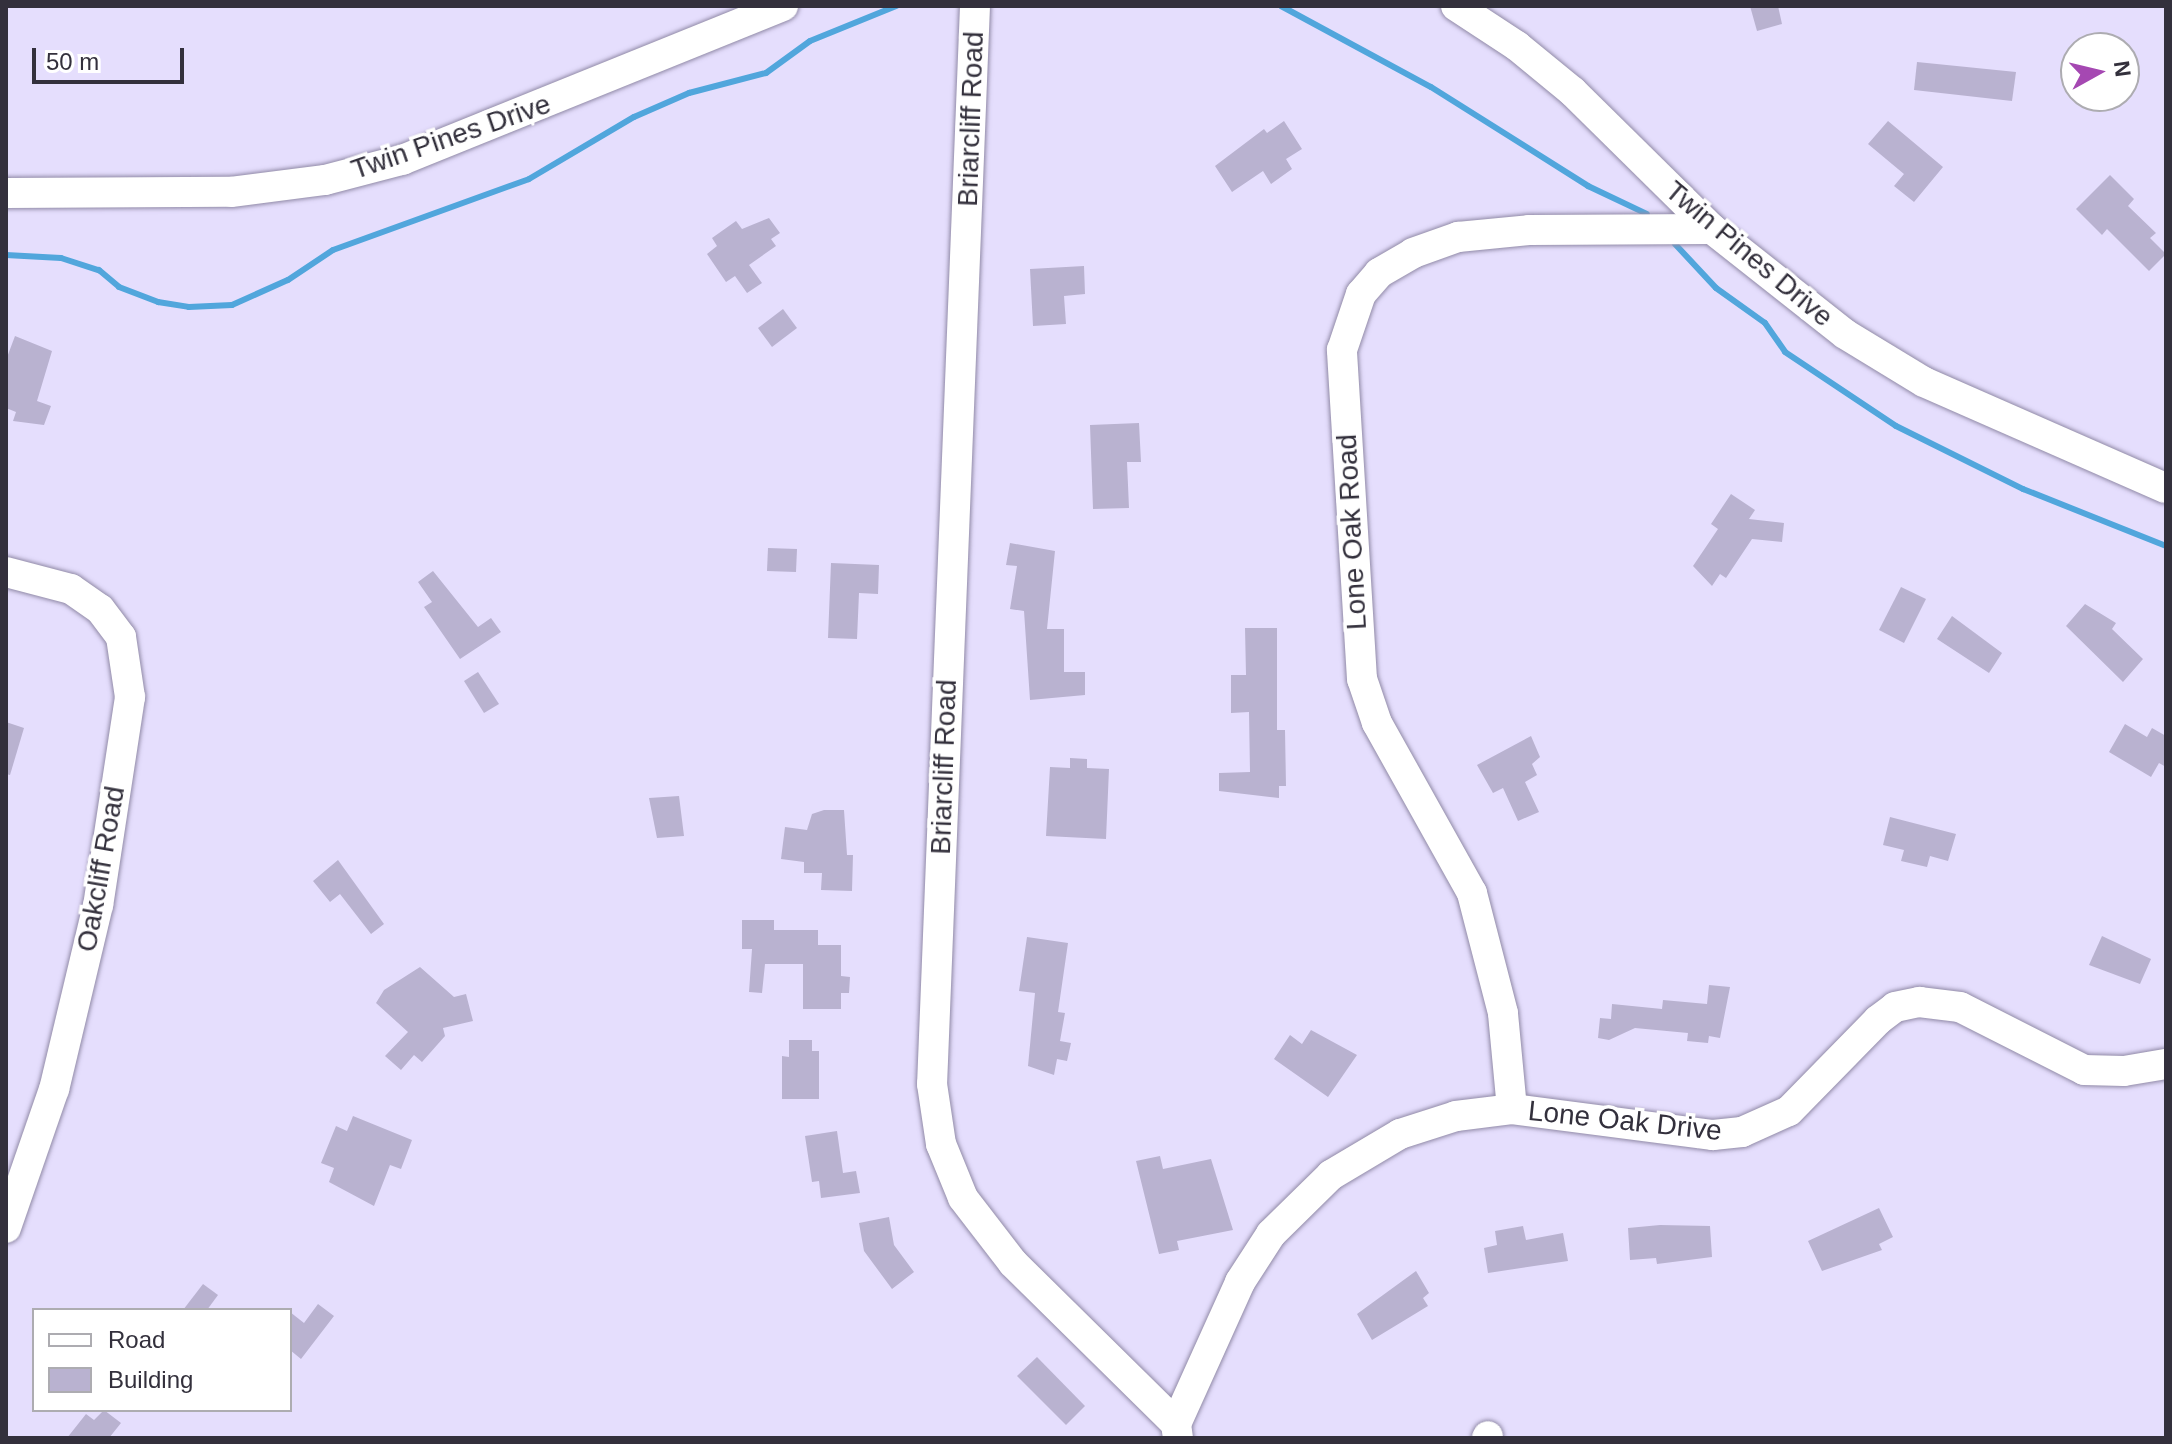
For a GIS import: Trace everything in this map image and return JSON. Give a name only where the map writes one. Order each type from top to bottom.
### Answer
[{"type":"street","name":"Twin Pines Drive","points":[[6,193],[231,192],[325,180],[402,160],[783,6]]},
{"type":"street","name":"Briarcliff Road","points":[[975,6],[934,984],[937,1114],[941,1144],[963,1198],[1013,1263],[1177,1431]]},
{"type":"street","name":"Twin Pines Drive","points":[[1456,6],[1517,46],[1573,92],[1712,229],[1785,292],[1924,382],[2166,488]]},
{"type":"street","name":"Lone Oak Road","points":[[1512,1109],[1503,1013],[1472,893],[1377,723],[1362,679],[1342,350],[1361,294],[1379,273],[1413,253],[1458,237],[1529,230],[1712,229]]},
{"type":"street","name":"Oakcliff Road","points":[[6,572],[71,589],[100,609],[121,637],[130,697],[98,905],[54,1089],[6,1228]]},
{"type":"street","name":"Lone Oak Drive","points":[[1177,1431],[1240,1282],[1271,1234],[1301,1201],[1358,1155],[1400,1134],[1456,1116],[1512,1109],[1713,1135],[1742,1132],[1789,1111],[1878,1020],[1895,1007],[1919,1002],[1960,1007],[2084,1070],[2124,1071],[2166,1064]]},
{"type":"building","points":[[1750,6],[1778,6],[1782,24],[1757,31]]},
{"type":"building","points":[[1917,62],[2016,72],[2012,101],[1914,90]]},
{"type":"building","points":[[1284,121],[1302,149],[1286,159],[1292,169],[1271,184],[1263,171],[1232,192],[1215,166],[1264,129],[1267,133]]},
{"type":"building","points":[[1888,121],[1943,167],[1914,202],[1894,186],[1904,174],[1868,144]]},
{"type":"building","points":[[2110,175],[2134,199],[2128,206],[2156,233],[2150,238],[2166,254],[2149,271],[2107,229],[2102,235],[2076,209]]},
{"type":"building","points":[[769,218],[780,233],[771,239],[776,246],[749,265],[762,283],[747,293],[735,276],[726,282],[707,254],[717,246],[712,238],[736,221],[742,229]]},
{"type":"building","points":[[1084,266],[1085,294],[1064,296],[1066,324],[1033,326],[1030,269]]},
{"type":"building","points":[[783,309],[797,328],[772,347],[758,328]]},
{"type":"building","points":[[15,336],[52,351],[37,401],[51,406],[44,425],[13,421],[16,412],[6,408],[6,360]]},
{"type":"building","points":[[1139,423],[1141,462],[1127,462],[1129,508],[1093,509],[1090,425]]},
{"type":"building","points":[[1731,494],[1755,510],[1749,519],[1784,523],[1782,542],[1752,539],[1726,578],[1720,574],[1712,586],[1693,566],[1718,529],[1711,524]]},
{"type":"building","points":[[1010,543],[1055,551],[1047,629],[1064,629],[1064,672],[1085,672],[1085,695],[1030,700],[1024,611],[1010,609],[1017,566],[1006,565]]},
{"type":"building","points":[[768,548],[797,549],[796,572],[767,571]]},
{"type":"building","points":[[831,563],[879,565],[878,594],[859,593],[857,639],[828,638]]},
{"type":"building","points":[[433,571],[478,627],[491,618],[501,632],[460,659],[424,607],[432,602],[418,582]]},
{"type":"building","points":[[1901,587],[1926,599],[1904,643],[1879,630]]},
{"type":"building","points":[[2085,604],[2116,623],[2112,629],[2143,659],[2123,682],[2066,626]]},
{"type":"building","points":[[1952,616],[2002,653],[1989,673],[1937,639]]},
{"type":"building","points":[[1245,628],[1277,628],[1277,730],[1285,730],[1286,786],[1279,786],[1279,798],[1219,791],[1219,773],[1250,772],[1249,712],[1231,713],[1231,675],[1246,675]]},
{"type":"building","points":[[478,672],[499,704],[484,713],[464,681]]},
{"type":"building","points":[[6,722],[24,728],[10,775],[6,774]]},
{"type":"building","points":[[2125,724],[2147,737],[2152,728],[2166,736],[2166,767],[2159,763],[2151,777],[2109,752]]},
{"type":"building","points":[[1531,736],[1540,757],[1532,764],[1537,775],[1525,782],[1539,812],[1518,821],[1503,788],[1493,793],[1477,765]]},
{"type":"building","points":[[1070,758],[1087,759],[1087,768],[1109,769],[1106,839],[1046,836],[1050,767],[1070,768]]},
{"type":"building","points":[[679,796],[684,836],[657,838],[649,798]]},
{"type":"building","points":[[824,810],[844,810],[847,855],[853,855],[852,891],[821,890],[822,873],[804,873],[804,862],[781,859],[785,827],[807,830],[812,814]]},
{"type":"building","points":[[1890,817],[1956,834],[1948,861],[1930,856],[1927,867],[1901,861],[1904,850],[1883,845]]},
{"type":"building","points":[[338,860],[384,924],[371,934],[340,894],[330,902],[313,881]]},
{"type":"building","points":[[742,920],[774,920],[774,930],[818,930],[818,945],[841,945],[841,976],[850,977],[849,993],[841,993],[841,1009],[803,1009],[803,964],[765,964],[762,993],[749,992],[752,949],[742,949]]},
{"type":"building","points":[[2102,936],[2151,959],[2140,984],[2089,965]]},
{"type":"building","points":[[1027,937],[1068,943],[1058,1012],[1065,1013],[1060,1041],[1071,1043],[1067,1061],[1057,1059],[1054,1075],[1028,1066],[1035,993],[1019,991]]},
{"type":"building","points":[[420,967],[454,997],[466,994],[473,1021],[443,1028],[445,1036],[422,1062],[414,1055],[401,1070],[385,1056],[408,1032],[376,1003],[384,990]]},
{"type":"building","points":[[1709,985],[1730,987],[1720,1038],[1709,1036],[1708,1043],[1687,1041],[1688,1033],[1635,1028],[1609,1040],[1598,1038],[1600,1018],[1611,1019],[1612,1004],[1662,1009],[1663,1000],[1707,1004]]},
{"type":"building","points":[[1311,1030],[1357,1055],[1328,1097],[1274,1059],[1290,1035],[1302,1044]]},
{"type":"building","points":[[789,1040],[812,1040],[812,1051],[819,1051],[819,1099],[782,1099],[782,1056],[789,1057]]},
{"type":"building","points":[[353,1116],[412,1140],[401,1169],[390,1165],[374,1206],[329,1182],[334,1168],[321,1163],[336,1126],[347,1131]]},
{"type":"building","points":[[837,1131],[843,1173],[856,1171],[860,1193],[821,1198],[819,1181],[812,1182],[805,1136]]},
{"type":"building","points":[[1160,1156],[1163,1169],[1211,1159],[1233,1230],[1177,1241],[1179,1250],[1159,1254],[1136,1161]]},
{"type":"building","points":[[1879,1208],[1893,1237],[1879,1244],[1882,1250],[1822,1271],[1808,1241]]},
{"type":"building","points":[[889,1217],[894,1245],[914,1272],[892,1289],[864,1251],[859,1223]]},
{"type":"building","points":[[1523,1226],[1526,1240],[1563,1233],[1568,1261],[1488,1273],[1484,1248],[1497,1245],[1495,1231]]},
{"type":"building","points":[[1710,1226],[1712,1257],[1657,1264],[1656,1258],[1630,1260],[1628,1228]]},
{"type":"building","points":[[1416,1271],[1429,1293],[1423,1298],[1428,1306],[1372,1340],[1357,1314]]},
{"type":"building","points":[[203,1284],[218,1295],[208,1308],[185,1308]]},
{"type":"building","points":[[318,1304],[334,1316],[301,1359],[292,1352],[292,1314],[304,1323]]},
{"type":"building","points":[[1037,1357],[1085,1406],[1066,1425],[1017,1376]]},
{"type":"building","points":[[102,1412],[107,1412],[121,1423],[109,1438],[67,1438],[86,1414],[94,1420]]},
{"type":"waterway","points":[[6,255],[61,258],[99,270],[119,287],[158,302],[189,307],[232,305],[288,280],[333,250],[529,179],[634,117],[689,93],[766,73],[810,41],[896,6]]},
{"type":"waterway","points":[[1281,6],[1431,87],[1588,186],[1647,214]]},
{"type":"waterway","points":[[1675,244],[1716,288],[1765,323],[1785,352],[1896,426],[2023,489],[2166,546]]}]
